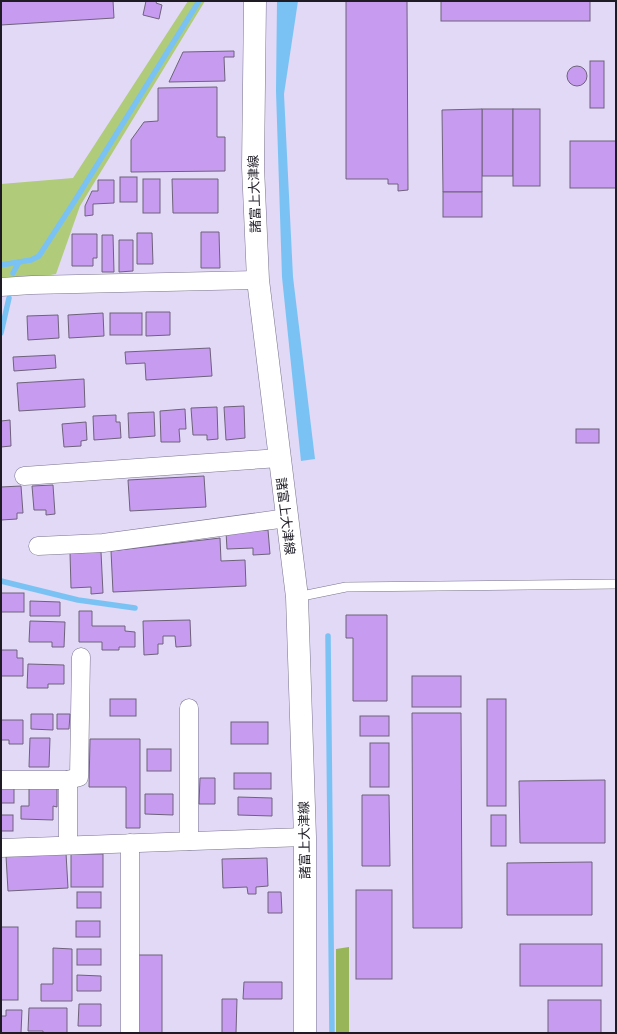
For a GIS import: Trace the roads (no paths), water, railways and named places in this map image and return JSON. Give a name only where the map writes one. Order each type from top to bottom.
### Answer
[{"type":"street","name":"諸富上大津線","points":[[255,1],[253,167],[258,280],[286,518],[297,597],[305,837],[305,1033]]},
{"type":"street","points":[[1,287],[258,280]]},
{"type":"street","points":[[24,476],[279,458]]},
{"type":"street","points":[[38,546],[103,543],[286,518]]},
{"type":"street","points":[[1,780],[68,780],[79,778],[82,657]]},
{"type":"street","points":[[189,708],[189,841]]},
{"type":"street","points":[[68,780],[68,845]]},
{"type":"street","points":[[1,848],[305,837]]},
{"type":"street","points":[[130,843],[130,1033]]},
{"type":"lane","points":[[297,597],[346,587],[616,584]]},
{"type":"water","points":[[277,1],[298,1],[284,94],[293,277],[315,459],[301,461],[282,277],[276,91]]},
{"type":"waterway","points":[[1,265],[31,260],[39,256],[199,1]]},
{"type":"waterway","points":[[13,273],[19,262]]},
{"type":"waterway","points":[[1,333],[9,298]]},
{"type":"waterway","points":[[1,581],[78,600],[135,608]]},
{"type":"waterway","points":[[328,636],[332,1033]]}]
